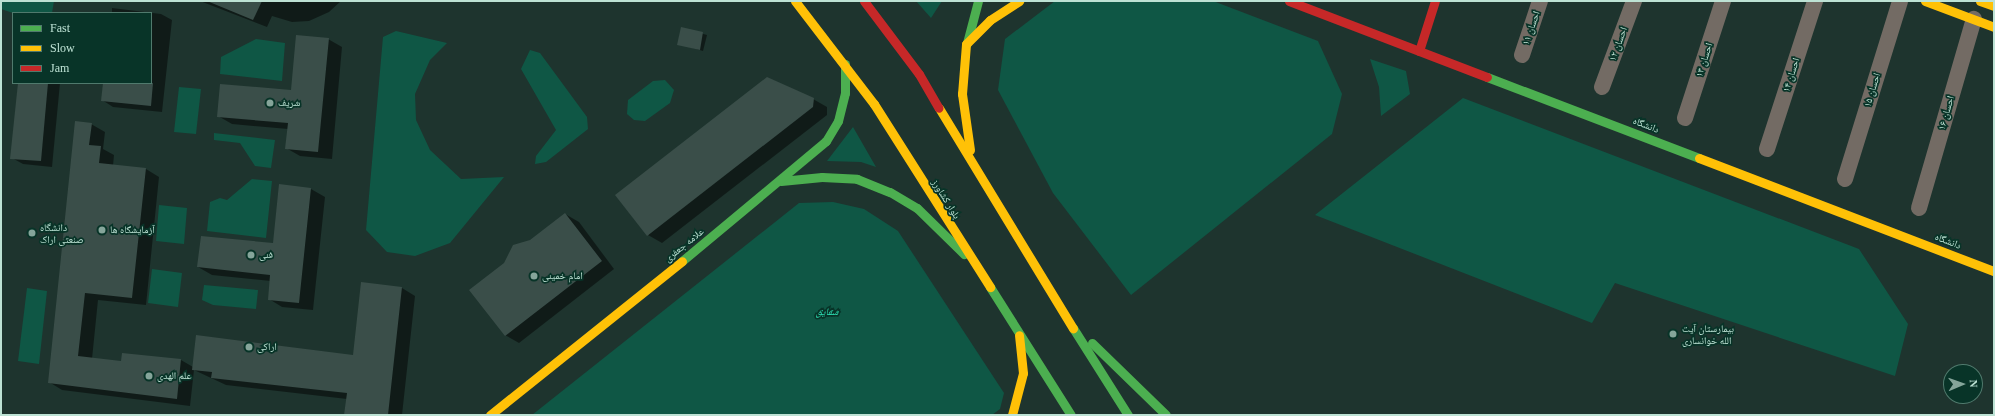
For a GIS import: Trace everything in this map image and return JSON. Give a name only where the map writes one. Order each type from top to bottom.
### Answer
[{"type":"main road","name":"بلوار کشاورز","points":[[795,1],[845,64],[1071,415]]},
{"type":"main road","points":[[864,1],[919,74],[971,159],[1006,224],[1128,415]]},
{"type":"main road","points":[[971,159],[962,94],[966,44],[978,1]]},
{"type":"main road","points":[[966,44],[990,20],[1019,1]]},
{"type":"main road","name":"دانشگاه","points":[[1289,1],[1994,270]]},
{"type":"main road","points":[[1419,51],[1435,1]]},
{"type":"main road","points":[[1925,1],[1994,27]]},
{"type":"main road","points":[[1980,1],[1994,6]]},
{"type":"main road","name":"علامه جعفری","points":[[490,415],[781,181],[826,141],[838,121],[845,93],[845,64]]},
{"type":"main road","points":[[781,181],[822,177],[857,179],[890,192],[917,208],[975,266]]},
{"type":"main road","points":[[1064,316],[1166,415]]},
{"type":"main road","points":[[1012,415],[1022,373],[1019,335]]},
{"type":"street","name":"احسان ۱۱","points":[[1522,56],[1540,1]]},
{"type":"street","name":"احسان ۱۲","points":[[1602,87],[1634,1]]},
{"type":"street","name":"احسان ۱۳","points":[[1684,118],[1723,1]]},
{"type":"street","name":"احسان ۱۴","points":[[1767,149],[1814,1]]},
{"type":"street","name":"احسان ۱۵","points":[[1845,179],[1900,1]]},
{"type":"street","name":"احسان ۱۶","points":[[1918,208],[1974,19]]},
{"type":"green space","points":[[1,1],[54,1],[52,12],[12,13],[1,9]]},
{"type":"green space","points":[[916,1],[942,1],[931,18]]},
{"type":"green space","points":[[1055,1],[1213,1],[1318,41],[1342,94],[1332,134],[1131,295],[1053,193],[998,90],[1005,39]]},
{"type":"green space","points":[[396,31],[447,43],[430,60],[415,94],[416,120],[430,150],[461,179],[504,177],[450,243],[415,256],[387,252],[366,230],[383,37]]},
{"type":"green space","points":[[256,39],[285,43],[282,81],[220,74],[221,57]]},
{"type":"green space","points":[[530,50],[540,53],[587,117],[588,129],[546,162],[535,164],[536,156],[556,130],[521,69]]},
{"type":"green space","points":[[1370,59],[1406,71],[1410,94],[1381,116],[1379,87]]},
{"type":"green space","points":[[665,80],[674,90],[670,103],[645,121],[634,120],[627,114],[628,100],[653,81]]},
{"type":"green space","points":[[179,87],[201,89],[196,134],[174,132]]},
{"type":"green space","points":[[1463,98],[1859,249],[1908,324],[1895,376],[1615,283],[1592,323],[1315,215]]},
{"type":"green space","points":[[853,127],[876,167],[861,162],[827,161]]},
{"type":"green space","points":[[214,133],[275,140],[271,168],[255,166],[240,143],[214,140]]},
{"type":"green space","points":[[252,179],[272,181],[266,238],[207,231],[210,202],[220,198],[227,200]]},
{"type":"green space","name":"شقایق","points":[[833,202],[864,209],[898,231],[1004,393],[1000,409],[992,415],[532,415],[799,203]]},
{"type":"green space","points":[[159,205],[187,208],[184,244],[156,241]]},
{"type":"green space","points":[[152,269],[182,273],[178,307],[148,303]]},
{"type":"green space","points":[[204,285],[258,290],[256,309],[213,305],[202,300]]},
{"type":"green space","points":[[27,288],[47,291],[39,364],[18,361]]},
{"type":"building","points":[[207,1],[262,1],[253,20]]},
{"type":"building","points":[[681,27],[703,32],[700,50],[677,45]]},
{"type":"building","name":"شریف","points":[[296,35],[329,38],[318,152],[285,149],[288,123],[217,117],[220,84],[291,90]]},
{"type":"building","points":[[767,77],[814,98],[813,107],[647,236],[615,195]]},
{"type":"building","points":[[153,83],[151,106],[101,101],[103,84]]},
{"type":"building","points":[[18,84],[48,84],[41,161],[10,159]]},
{"type":"building","name":"آزمایشگاه ها","points":[[75,121],[92,123],[89,145],[101,146],[99,163],[146,168],[132,298],[85,293],[78,356],[121,361],[122,353],[181,359],[177,399],[48,383]]},
{"type":"building","name":"فنی","points":[[279,184],[311,188],[299,303],[268,300],[270,275],[197,267],[201,236],[273,243]]},
{"type":"building","name":"امام خمینی","points":[[565,213],[602,261],[505,336],[469,290],[504,263],[513,245],[530,240]]},
{"type":"building","name":"اراکی","points":[[361,282],[402,287],[388,415],[344,415],[347,393],[211,378],[212,372],[192,370],[196,335],[353,355]]},
{"type":"traffic: fast","points":[[967,43],[978,1]]},
{"type":"traffic: fast","points":[[682,261],[826,141],[838,121],[845,93],[845,64]]},
{"type":"traffic: fast","points":[[1487,77],[1699,158]]},
{"type":"traffic: fast","points":[[781,181],[822,177],[857,179],[890,192],[917,208],[964,254]]},
{"type":"traffic: fast","points":[[990,287],[1071,415]]},
{"type":"traffic: fast","points":[[1073,328],[1128,415]]},
{"type":"traffic: fast","points":[[1092,343],[1166,415]]},
{"type":"traffic: slow","points":[[795,1],[874,104],[990,287]]},
{"type":"traffic: slow","points":[[970,150],[962,94],[966,44],[990,20],[1019,1]]},
{"type":"traffic: slow","points":[[1925,1],[1994,27]]},
{"type":"traffic: slow","points":[[1980,1],[1994,6]]},
{"type":"traffic: slow","points":[[939,108],[1073,328]]},
{"type":"traffic: slow","points":[[1699,158],[1994,271]]},
{"type":"traffic: slow","points":[[490,415],[682,261]]},
{"type":"traffic: slow","points":[[1012,415],[1023,373],[1019,335]]},
{"type":"traffic: jam","points":[[864,1],[919,74],[939,108]]},
{"type":"traffic: jam","points":[[1289,1],[1487,77]]},
{"type":"traffic: jam","points":[[1419,51],[1435,1]]},
{"type":"place","name":"شریف","points":[[270,103]]},
{"type":"place","name":"آزمایشگاه ها","points":[[102,230]]},
{"type":"place","name":"دانشگاه صنعتی اراک","points":[[32,233]]},
{"type":"place","name":"فنی","points":[[251,255]]},
{"type":"place","name":"امام خمینی","points":[[534,276]]},
{"type":"place","name":"بیمارستان آیت الله خوانساری","points":[[1673,334]]},
{"type":"place","name":"اراکی","points":[[249,347]]},
{"type":"place","name":"علم الهدی","points":[[149,376]]}]
